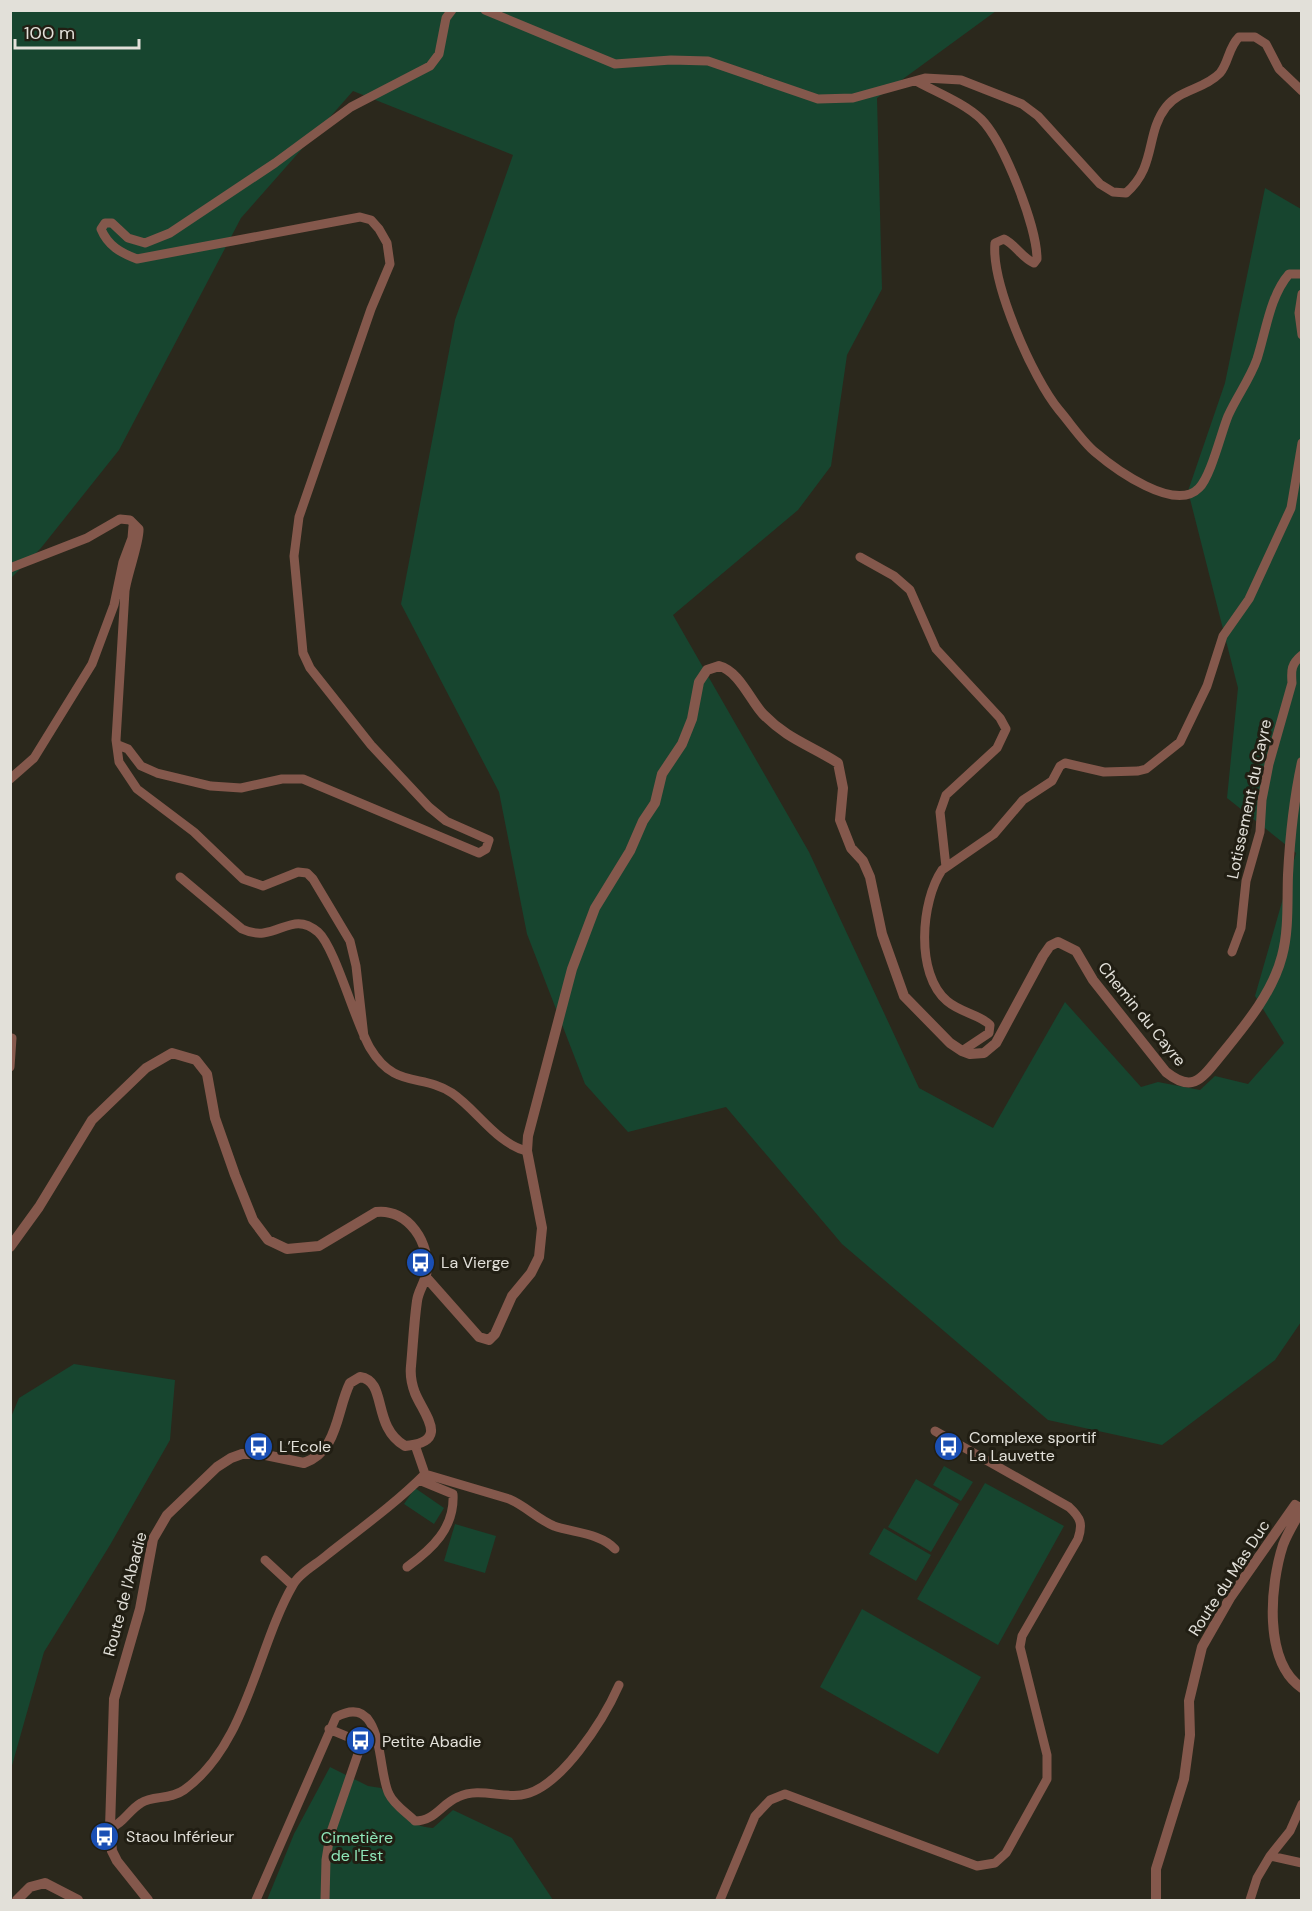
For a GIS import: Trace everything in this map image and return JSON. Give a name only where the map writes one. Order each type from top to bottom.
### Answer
[{"type":"street","points":[[118,745],[128,749],[141,766],[157,773],[211,786],[241,788],[282,779],[303,779],[479,853],[486,849],[489,840],[446,821],[429,807],[371,745],[310,668],[303,653],[294,556],[299,517],[371,309],[390,264],[387,243],[379,229],[370,220],[360,217],[137,259],[118,252],[105,238],[101,229],[105,223],[112,223],[128,238],[145,243],[170,233],[275,163],[351,106],[430,66],[439,54],[446,18],[452,10]]},
{"type":"street","points":[[485,10],[615,64],[671,60],[708,61],[818,99],[853,98],[926,78],[961,80],[1023,104],[1038,116],[1100,184],[1113,192],[1126,193],[1136,184],[1146,169],[1156,128],[1166,107],[1194,87],[1209,82],[1221,71],[1230,46],[1239,37],[1255,37],[1266,45],[1279,69],[1302,91]]},
{"type":"street","points":[[918,82],[966,108],[981,120],[992,134],[1014,176],[1035,242],[1037,259],[1034,263],[1028,261],[1019,250],[1004,239],[995,243],[994,254],[1009,308],[1034,373],[1056,407],[1095,452],[1148,488],[1167,496],[1188,494],[1200,488],[1229,415],[1256,362],[1276,296],[1289,274],[1302,274]]},
{"type":"street","points":[[1302,294],[1299,313],[1302,335]]},
{"type":"street","points":[[426,1276],[479,1337],[489,1340],[495,1334],[512,1296],[531,1273],[539,1257],[542,1228],[527,1150],[558,1017],[588,925],[655,803],[662,774],[688,731],[699,682],[707,670],[719,666],[730,670],[763,714],[790,739],[838,763],[843,788],[840,820],[851,848],[863,861],[870,877],[882,934],[904,996],[962,1051],[990,1033],[990,1025],[985,1020],[964,1014],[945,999],[931,978],[925,953],[925,924],[937,877],[946,867],[994,834],[1023,800],[1052,781],[1060,766],[1065,764],[1104,772],[1146,769],[1180,742],[1207,686],[1223,636],[1249,599],[1291,508],[1302,443]]},
{"type":"street","points":[[10,568],[87,538],[120,519],[130,520],[133,526],[132,538],[123,562],[114,605],[92,664],[34,758],[10,779]]},
{"type":"street","points":[[133,526],[137,527],[140,534],[128,568],[125,591],[116,740],[119,762],[137,789],[194,832],[243,879],[262,885],[298,872],[307,873],[313,879],[350,941],[356,966],[364,1037]]},
{"type":"street","points":[[860,556],[894,576],[910,591],[936,649],[1000,718],[1006,729],[997,748],[946,795],[940,812],[946,867]]},
{"type":"street","name":"Lotissement du Cayre","points":[[1232,952],[1241,928],[1246,881],[1260,832],[1262,801],[1269,764],[1292,683],[1291,670],[1294,661],[1302,655]]},
{"type":"street","name":"Chemin du Cayre","points":[[962,1051],[970,1054],[984,1053],[996,1043],[1043,956],[1050,946],[1058,942],[1076,951],[1093,980],[1166,1072],[1177,1081],[1186,1083],[1196,1081],[1206,1074],[1248,1022],[1271,983],[1282,957],[1294,800],[1302,762]]},
{"type":"street","points":[[180,877],[242,929],[253,934],[272,933],[294,922],[300,922],[319,933],[326,944],[364,1037],[374,1054],[395,1074],[452,1093],[513,1146],[527,1150]]},
{"type":"street","points":[[10,1067],[12,1038]]},
{"type":"street","points":[[10,1247],[39,1207],[92,1120],[146,1068],[172,1053],[196,1060],[207,1074],[215,1118],[235,1175],[253,1220],[268,1240],[286,1249],[320,1246],[376,1212],[397,1213],[405,1218],[419,1238],[425,1258],[426,1276],[417,1303],[411,1370],[416,1395],[431,1424],[427,1438],[415,1445],[422,1477],[453,1494],[454,1505],[441,1538],[433,1549],[407,1566]]},
{"type":"street","name":"Route de l'Abadie","points":[[148,1900],[112,1851],[110,1828],[114,1699],[140,1609],[153,1539],[166,1515],[217,1467],[231,1458],[250,1453],[273,1456],[297,1463],[310,1461],[329,1445],[350,1383],[360,1377],[373,1381],[377,1387],[380,1413],[396,1441],[405,1446],[415,1445]]},
{"type":"street","points":[[720,1900],[755,1816],[770,1800],[785,1794],[977,1866],[988,1866],[1002,1858],[1043,1790],[1049,1765],[1020,1647],[1022,1636],[1078,1539],[1081,1523],[1079,1516],[1069,1507],[935,1431]]},
{"type":"street","points":[[422,1477],[509,1499],[522,1505],[538,1519],[603,1539],[615,1549]]},
{"type":"street","points":[[110,1828],[116,1826],[139,1803],[180,1793],[206,1769],[241,1711],[259,1671],[272,1628],[292,1585],[422,1477]]},
{"type":"street","name":"Route du Mas Duc","points":[[1156,1900],[1156,1869],[1184,1779],[1190,1735],[1189,1701],[1199,1655],[1210,1629],[1230,1598],[1288,1512],[1298,1506],[1300,1512],[1284,1543],[1273,1588],[1277,1654],[1290,1678],[1302,1688]]},
{"type":"street","points":[[265,1560],[292,1585]]},
{"type":"street","points":[[256,1900],[336,1717],[345,1712],[358,1714],[368,1721],[376,1732],[383,1776],[389,1795],[415,1821],[425,1821],[450,1802],[464,1795],[485,1792],[519,1796],[537,1791],[562,1769],[597,1727],[619,1685]]},
{"type":"street","points":[[325,1900],[326,1860],[330,1835],[360,1748],[353,1739],[329,1729]]},
{"type":"street","points":[[1250,1900],[1257,1878],[1270,1856],[1290,1831],[1302,1804]]},
{"type":"street","points":[[1270,1856],[1302,1863]]},
{"type":"street","points":[[17,1900],[30,1887],[45,1882],[78,1900]]},
{"type":"green space","points":[[11,11],[996,11],[877,98],[882,289],[847,355],[831,466],[798,510],[673,615],[809,852],[919,1088],[993,1128],[1065,1002],[1141,1087],[1158,1082],[1200,1090],[1215,1076],[1248,1084],[1284,1043],[1255,996],[1296,853],[1227,798],[1238,688],[1188,491],[1225,383],[1265,188],[1301,209],[1301,1322],[1275,1360],[1162,1445],[1048,1420],[842,1244],[726,1107],[628,1132],[585,1084],[527,934],[499,792],[401,604],[455,320],[513,155],[353,91],[241,218],[119,450],[41,548],[11,578]]},
{"type":"green space","points":[[74,1364],[175,1380],[170,1440],[110,1545],[44,1652],[11,1769],[11,1417],[19,1398]]},
{"type":"green space","points":[[944,1466],[973,1482],[961,1501],[933,1485]]},
{"type":"green space","points":[[916,1479],[959,1504],[931,1552],[888,1527]]},
{"type":"green space","points":[[985,1483],[1064,1526],[998,1645],[917,1599]]},
{"type":"green space","points":[[415,1488],[444,1508],[434,1524],[404,1504]]},
{"type":"green space","points":[[455,1524],[496,1536],[485,1573],[444,1561]]},
{"type":"green space","points":[[884,1528],[931,1555],[916,1581],[869,1554]]},
{"type":"green space","points":[[862,1609],[981,1677],[938,1754],[820,1687]]},
{"type":"green space","name":"Cimetière de l'Est","points":[[330,1767],[368,1786],[381,1788],[402,1815],[416,1824],[433,1828],[453,1810],[512,1838],[553,1900],[267,1900],[294,1834]]},
{"type":"place","name":"La Vierge","points":[[420,1262]]},
{"type":"place","name":"L’Ecole","points":[[258,1446]]},
{"type":"place","name":"Complexe sportif La Lauvette","points":[[948,1446]]},
{"type":"place","name":"Petite Abadie","points":[[361,1741]]},
{"type":"place","name":"Staou Inférieur","points":[[105,1836]]}]
